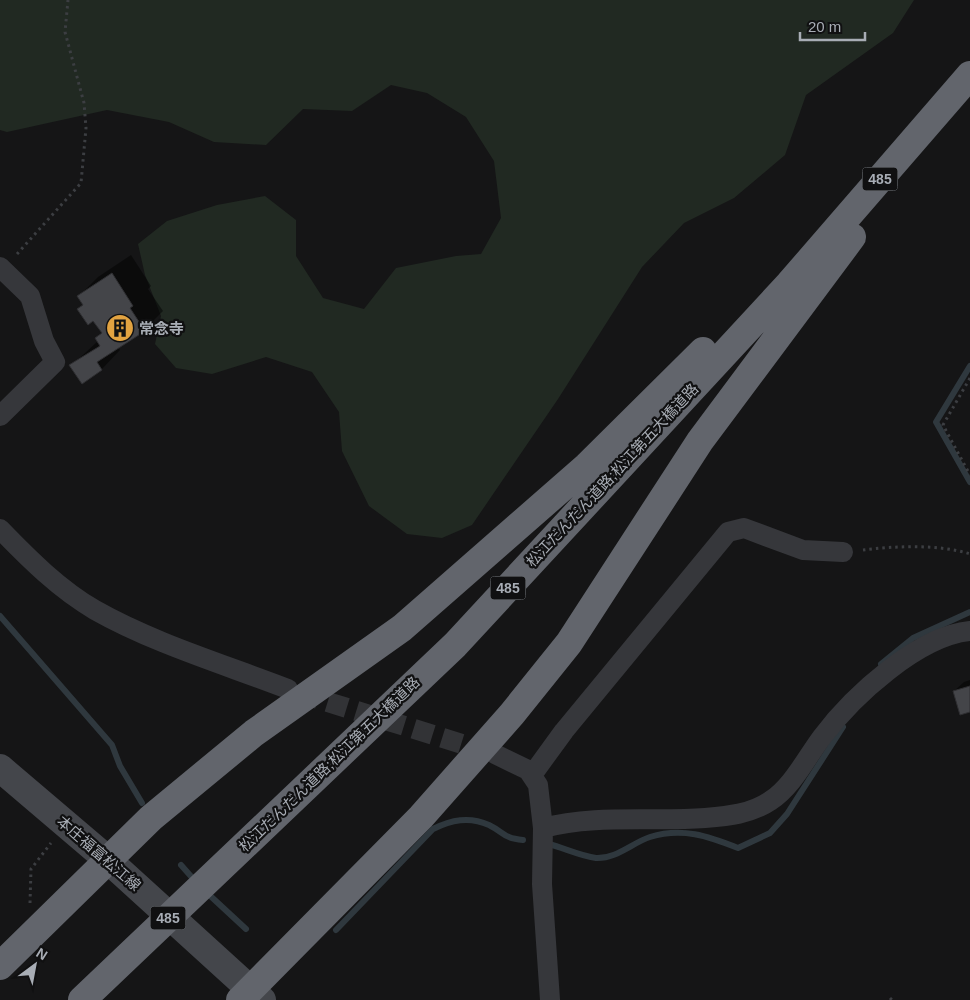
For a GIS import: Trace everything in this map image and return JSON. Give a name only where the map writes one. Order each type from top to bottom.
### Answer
[{"type":"highway","name":"松江だんだん道路;松江第五大橋道路","points":[[82,1000],[455,645],[789,284],[970,76]]},
{"type":"highway","points":[[251,997],[421,817],[512,714],[569,643],[700,441],[970,76]]},
{"type":"highway","points":[[0,966],[151,818],[254,733],[402,628],[587,466],[702,352],[789,284]]},
{"type":"main road","name":"本庄福富松江線","points":[[0,768],[108,860],[251,997]]},
{"type":"street","points":[[0,416],[55,362],[44,341],[30,296],[2,268]]},
{"type":"street","points":[[532,775],[564,731],[728,532],[744,528],[803,550],[842,552]]},
{"type":"street","points":[[0,529],[58,584],[95,609],[134,629],[288,689]]},
{"type":"street","points":[[543,828],[574,822],[720,817],[744,813],[760,807],[781,792],[824,735],[897,663],[918,648],[943,638],[970,631]]},
{"type":"street","points":[[495,754],[520,764],[532,775],[538,784],[543,828],[542,893],[550,1000]]},
{"type":"path","points":[[2,268],[81,184],[86,128],[84,103],[65,32],[68,0]]},
{"type":"path","points":[[970,378],[943,425],[970,474]]},
{"type":"path","points":[[842,552],[876,548],[916,548],[961,551],[970,554]]},
{"type":"path","points":[[26,911],[30,904],[32,870],[66,824]]},
{"type":"shaded area","points":[[0,0],[914,0],[893,33],[806,95],[785,155],[734,198],[684,223],[642,267],[558,399],[472,525],[442,538],[407,534],[369,506],[342,451],[339,412],[312,372],[266,357],[212,374],[176,368],[155,344],[161,316],[145,275],[138,244],[167,221],[217,205],[265,196],[296,220],[296,256],[323,298],[364,309],[396,268],[456,256],[481,254],[501,218],[494,161],[466,117],[427,93],[391,85],[352,111],[303,109],[266,145],[214,142],[169,122],[107,110],[7,132],[0,130]]},
{"type":"building","name":"常念寺","points":[[112,273],[133,306],[130,308],[145,331],[97,362],[102,370],[82,384],[69,365],[100,346],[95,338],[102,333],[93,321],[88,325],[77,309],[83,305],[77,296]]},
{"type":"building","points":[[970,686],[970,712],[960,715],[953,691]]},
{"type":"waterway","points":[[970,366],[936,422],[970,482]]},
{"type":"waterway","points":[[881,664],[913,638],[970,612]]},
{"type":"waterway","points":[[0,616],[112,745],[120,766],[142,803]]},
{"type":"waterway","points":[[549,844],[584,856],[603,858],[650,837],[662,834],[684,833],[695,834],[738,848],[770,833],[787,814],[843,727]]},
{"type":"waterway","points":[[336,930],[433,829],[453,821],[467,820],[482,822],[508,836],[523,840]]},
{"type":"waterway","points":[[181,865],[196,882]]},
{"type":"waterway","points":[[205,891],[246,929]]},
{"type":"tunnel","points":[[299,693],[491,753]]},
{"type":"place","name":"常念寺","points":[[120,328]]}]
